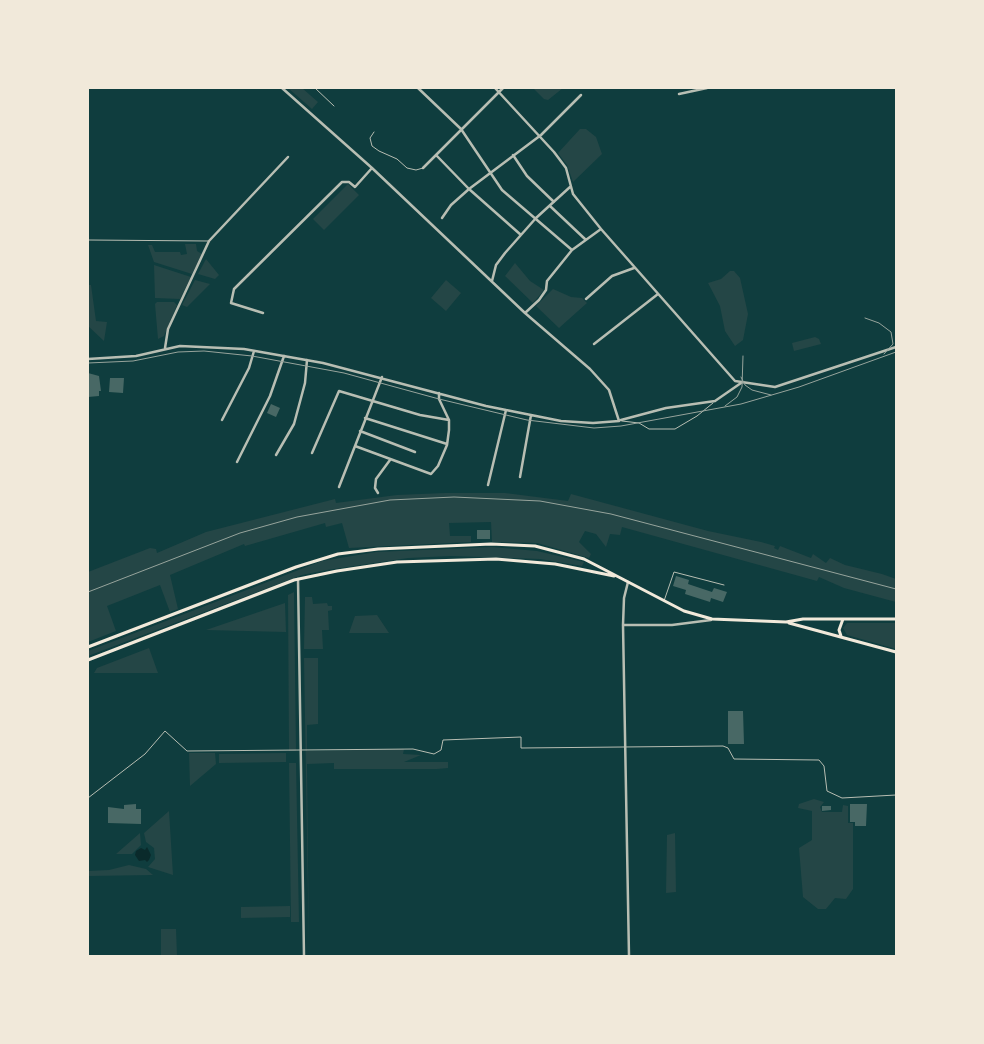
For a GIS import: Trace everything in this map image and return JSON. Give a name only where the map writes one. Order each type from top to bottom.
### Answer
[{"type":"main road","points":[[88,647],[296,567],[348,552],[523,544],[586,560],[664,602],[712,620],[786,622],[803,619],[896,619]]},
{"type":"main road","points":[[88,660],[298,579],[397,562],[444,559],[527,560],[583,568],[617,576]]},
{"type":"main road","points":[[583,568],[587,563],[586,560]]},
{"type":"main road","points":[[841,637],[839,630],[843,619]]},
{"type":"main road","points":[[786,622],[896,652]]},
{"type":"street","points":[[282,88],[372,168],[525,313],[596,376],[609,390],[620,421]]},
{"type":"street","points":[[418,88],[461,129],[502,190],[572,250]]},
{"type":"street","points":[[495,88],[541,135],[566,168],[570,187],[601,229],[730,377],[742,382],[775,387],[896,347]]},
{"type":"street","points":[[423,168],[503,88]]},
{"type":"street","points":[[679,94],[707,88]]},
{"type":"street","points":[[442,218],[452,205],[489,173],[541,135],[581,95]]},
{"type":"street","points":[[436,155],[469,190],[521,235]]},
{"type":"street","points":[[513,156],[535,186],[554,202]]},
{"type":"street","points":[[165,348],[168,329],[209,242],[288,157]]},
{"type":"street","points":[[263,313],[231,303],[234,289],[342,182],[349,182],[356,186],[372,168]]},
{"type":"street","points":[[492,281],[496,265],[536,218],[570,187]]},
{"type":"street","points":[[550,206],[586,240]]},
{"type":"street","points":[[525,313],[546,290],[547,281],[572,250],[601,229]]},
{"type":"street","points":[[586,299],[612,276],[634,268]]},
{"type":"street","points":[[594,344],[658,294]]},
{"type":"street","points":[[88,359],[136,356],[165,348],[203,346],[254,350],[382,377],[506,410],[560,421],[593,423],[620,421],[674,406],[715,401],[742,382]]},
{"type":"street","points":[[222,420],[249,368],[254,350]]},
{"type":"street","points":[[237,462],[270,396],[284,356]]},
{"type":"street","points":[[276,456],[294,424],[305,382],[307,360]]},
{"type":"street","points":[[339,487],[382,377]]},
{"type":"street","points":[[312,453],[339,391],[420,416],[449,420]]},
{"type":"street","points":[[355,446],[432,474],[438,466],[447,444],[449,420],[439,399],[439,393]]},
{"type":"street","points":[[488,485],[506,410]]},
{"type":"street","points":[[520,477],[531,415]]},
{"type":"street","points":[[366,418],[447,444]]},
{"type":"street","points":[[360,431],[415,452]]},
{"type":"street","points":[[378,493],[375,488],[376,479],[390,460]]},
{"type":"street","points":[[298,579],[304,956]]},
{"type":"street","points":[[628,582],[624,598],[623,625],[629,956]]},
{"type":"street","points":[[623,625],[672,626],[712,620]]},
{"type":"lane","points":[[315,88],[334,106]]},
{"type":"lane","points":[[374,132],[370,138],[372,146],[379,152],[397,159],[407,168],[416,170],[423,168]]},
{"type":"lane","points":[[88,240],[209,242]]},
{"type":"lane","points":[[620,421],[639,422],[649,429],[675,429],[697,416],[715,401]]},
{"type":"lane","points":[[664,602],[674,572],[724,586]]},
{"type":"lane","points":[[88,798],[145,754],[165,731],[187,752],[413,749],[434,754],[442,750],[443,740],[521,737],[521,748],[723,746],[728,748],[734,759],[816,759],[824,766],[827,791],[832,795],[850,799],[896,795]]},
{"type":"shaded area","points":[[288,88],[302,88],[318,102],[312,109]]},
{"type":"shaded area","points":[[533,88],[563,88],[548,100],[544,99]]},
{"type":"shaded area","points":[[580,129],[586,129],[596,137],[602,154],[573,182],[567,165],[558,153]]},
{"type":"shaded area","points":[[348,184],[359,195],[324,230],[313,219]]},
{"type":"shaded area","points":[[185,244],[196,244],[197,251],[202,254],[192,274],[154,262],[148,245],[152,245],[155,252],[180,252],[181,255],[187,254]]},
{"type":"shaded area","points":[[206,259],[219,275],[215,279],[198,274]]},
{"type":"shaded area","points":[[515,263],[530,281],[544,290],[533,303],[505,276]]},
{"type":"shaded area","points":[[154,265],[191,277],[180,299],[155,298]]},
{"type":"shaded area","points":[[730,271],[734,271],[740,278],[748,314],[743,340],[735,346],[725,331],[720,306],[708,283],[721,279]]},
{"type":"shaded area","points":[[195,280],[210,284],[187,307],[182,305]]},
{"type":"shaded area","points":[[446,280],[461,293],[446,311],[431,298]]},
{"type":"shaded area","points":[[88,285],[91,285],[96,321],[107,322],[104,341],[88,326]]},
{"type":"shaded area","points":[[553,289],[571,297],[582,298],[587,303],[559,328],[536,306]]},
{"type":"shaded area","points":[[157,302],[174,302],[177,305],[164,336],[158,339],[155,304]]},
{"type":"shaded area","points":[[815,337],[819,339],[821,344],[794,351],[792,343]]},
{"type":"shaded area","points":[[505,493],[568,501],[571,494],[708,531],[761,542],[775,546],[774,548],[778,550],[780,546],[811,558],[813,554],[826,563],[830,558],[845,565],[882,574],[896,579],[896,602],[844,588],[819,577],[817,581],[622,527],[620,535],[610,534],[606,547],[596,534],[585,531],[579,542],[591,554],[589,558],[537,543],[492,542],[491,522],[449,523],[450,536],[471,536],[471,542],[349,548],[342,523],[326,527],[325,523],[245,546],[244,544],[170,575],[178,609],[170,612],[160,585],[107,606],[116,631],[88,642],[88,572],[150,548],[156,549],[157,553],[206,532],[335,499],[336,503],[397,495]]},
{"type":"shaded area","points":[[492,547],[537,551],[584,562],[582,566],[540,559],[451,556],[408,558],[327,570],[302,575],[88,656],[88,651],[322,561],[376,552]]},
{"type":"shaded area","points":[[294,592],[296,751],[289,751],[288,595]]},
{"type":"shaded area","points":[[305,597],[312,597],[313,604],[327,603],[328,606],[332,606],[332,610],[328,611],[329,630],[322,630],[323,649],[304,649]]},
{"type":"shaded area","points":[[285,603],[286,632],[206,630]]},
{"type":"shaded area","points":[[377,615],[389,633],[349,633],[355,616]]},
{"type":"shaded area","points":[[847,623],[896,623],[896,649],[847,635],[843,628]]},
{"type":"shaded area","points":[[149,648],[158,673],[94,673],[97,668]]},
{"type":"shaded area","points":[[304,658],[318,658],[318,724],[307,725],[307,751],[404,749],[403,754],[421,755],[404,762],[448,762],[448,768],[437,769],[334,769],[334,763],[307,764],[309,956]]},
{"type":"shaded area","points":[[189,753],[215,753],[216,764],[190,786]]},
{"type":"shaded area","points":[[286,753],[286,762],[219,763],[219,754]]},
{"type":"shaded area","points":[[289,763],[296,763],[299,922],[291,922]]},
{"type":"shaded area","points":[[814,799],[824,802],[820,807],[822,812],[842,812],[843,805],[848,806],[848,823],[853,823],[853,889],[846,899],[835,898],[826,909],[818,909],[803,897],[799,848],[812,840],[812,811],[798,808],[799,804]]},
{"type":"shaded area","points":[[169,811],[173,875],[148,867],[155,859],[154,848],[146,842],[144,833]]},
{"type":"shaded area","points":[[140,833],[141,845],[132,854],[116,854]]},
{"type":"shaded area","points":[[675,833],[676,892],[666,893],[667,835]]},
{"type":"shaded area","points":[[147,847],[151,855],[149,860],[147,862],[145,860],[139,861],[135,855],[136,851],[141,848],[145,850]]},
{"type":"shaded area","points":[[129,865],[146,869],[153,875],[88,876],[88,871],[109,870]]},
{"type":"shaded area","points":[[290,906],[290,917],[241,918],[241,907]]},
{"type":"shaded area","points":[[161,929],[176,929],[177,956],[161,956]]},
{"type":"building","points":[[88,373],[99,376],[101,391],[99,391],[99,396],[88,397]]},
{"type":"building","points":[[110,378],[124,378],[123,393],[109,392]]},
{"type":"building","points":[[271,404],[280,408],[276,417],[267,413]]},
{"type":"building","points":[[477,530],[490,530],[490,539],[477,539]]},
{"type":"building","points":[[676,576],[689,580],[688,584],[712,592],[714,588],[727,592],[723,602],[711,598],[710,602],[685,594],[686,590],[673,586]]},
{"type":"building","points":[[728,711],[743,711],[744,744],[728,744]]},
{"type":"building","points":[[136,804],[136,809],[141,809],[141,824],[108,823],[108,807],[124,809],[124,805]]},
{"type":"building","points":[[850,804],[867,804],[866,826],[855,826],[855,822],[850,822]]},
{"type":"building","points":[[822,806],[831,806],[831,810],[822,811]]},
{"type":"tram line","points":[[865,318],[879,323],[891,332],[893,344],[884,354]]},
{"type":"tram line","points":[[88,363],[133,361],[178,352],[204,351],[252,356],[344,373],[439,399],[527,420],[594,428],[621,426],[741,404],[799,387],[896,352]]},
{"type":"tram line","points":[[725,406],[737,397],[742,387],[743,356]]},
{"type":"tram line","points":[[741,377],[745,385],[752,390],[771,395]]},
{"type":"railway","points":[[88,592],[240,533],[297,517],[390,500],[454,497],[540,501],[611,514],[896,589]]}]
